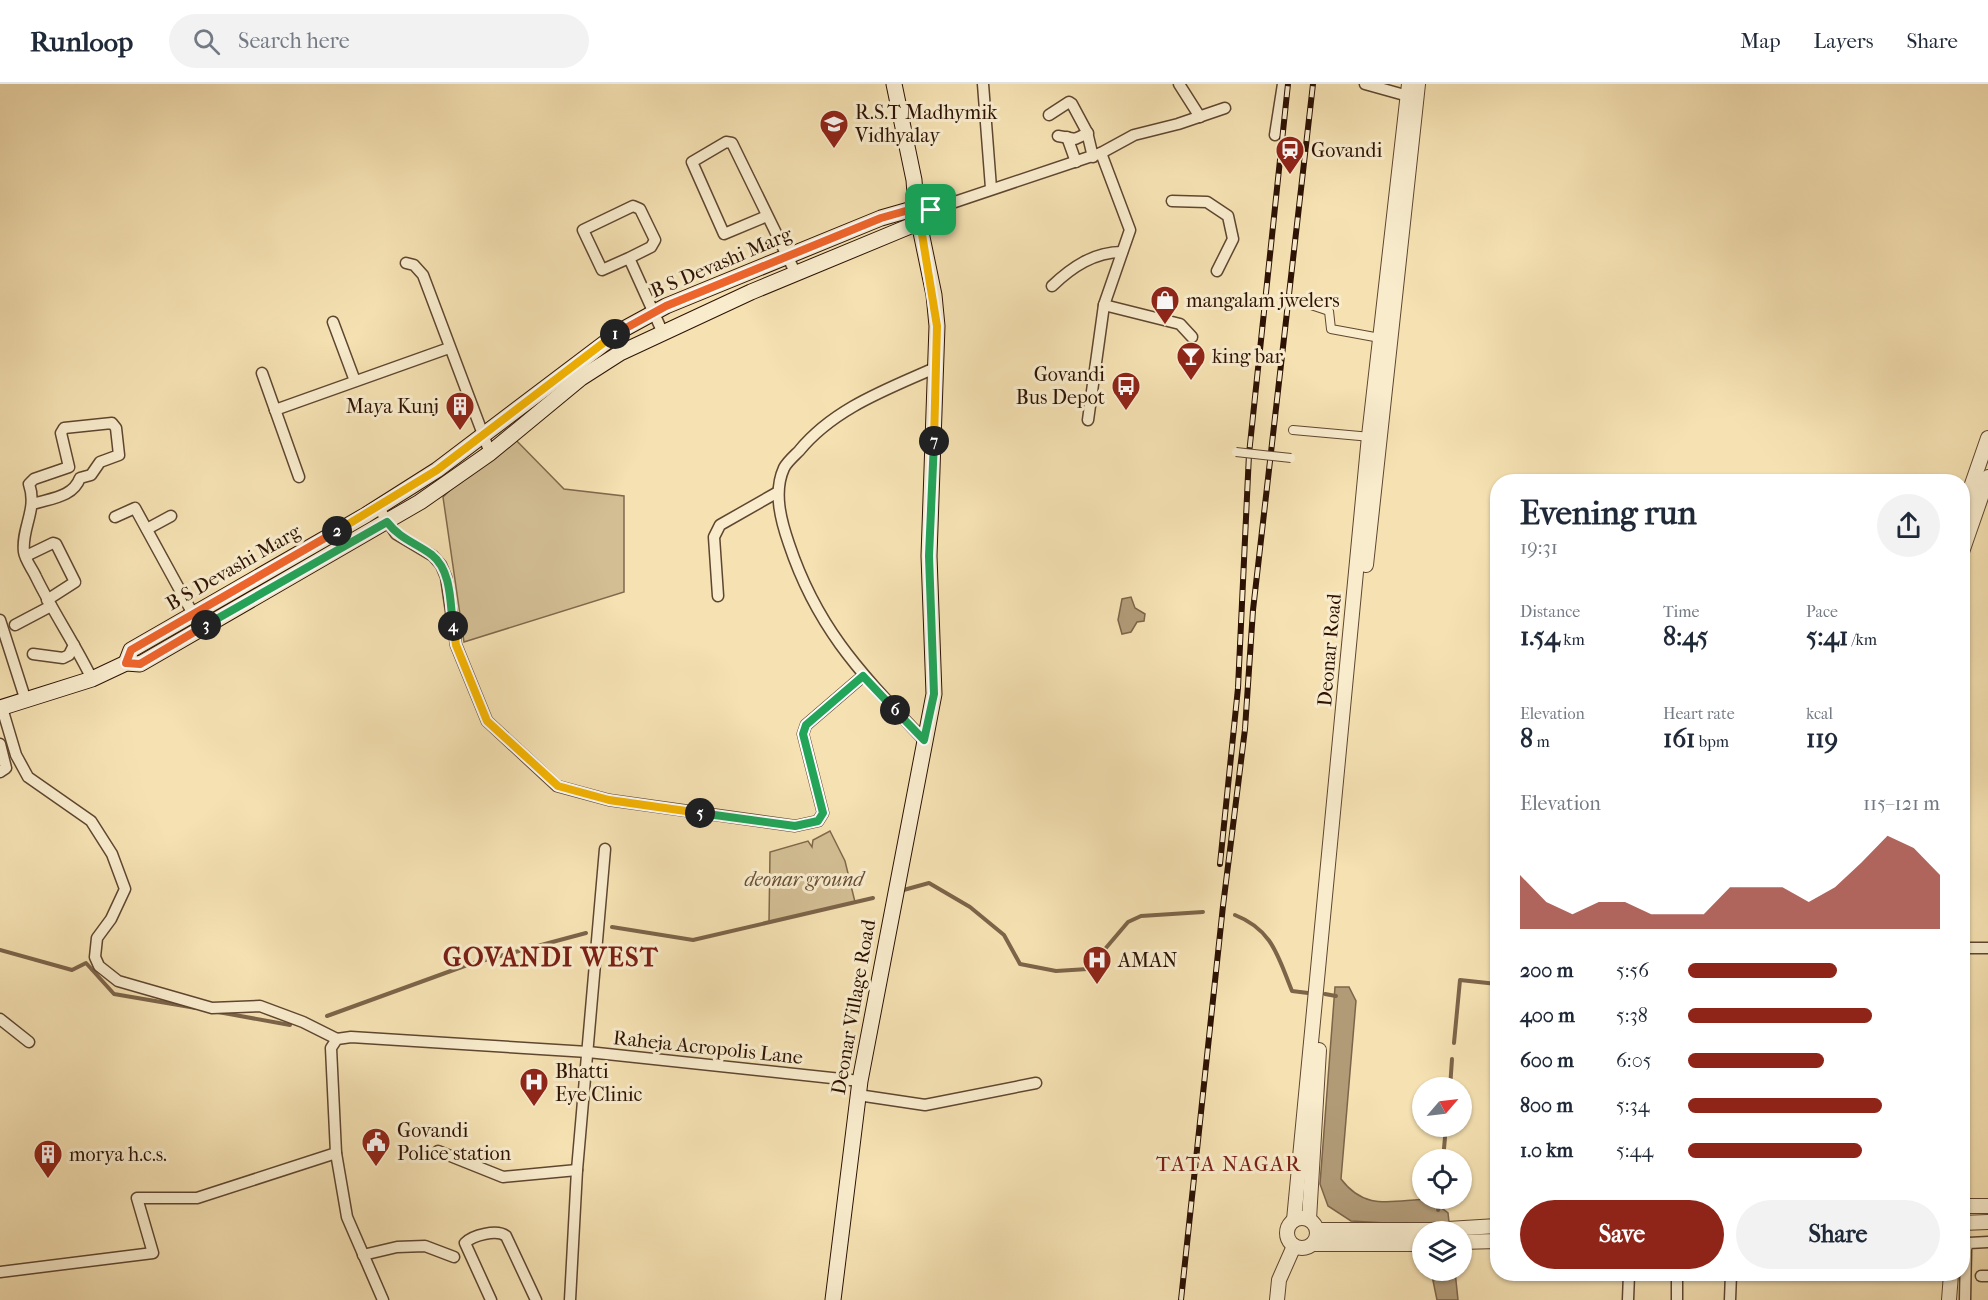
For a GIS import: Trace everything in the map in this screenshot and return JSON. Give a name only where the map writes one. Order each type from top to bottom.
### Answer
[{"type":"main road","name":"Deonar Village Road","points":[[832,1300],[859,1088],[934,694],[929,556],[937,367],[934,296],[922,213],[894,84]]},
{"type":"main road","name":"B S Devashi Marg","points":[[126,663],[131,650],[378,507],[437,470],[622,330],[655,312],[881,218],[922,213]]},
{"type":"main road","name":"B S Devashi Marg","points":[[1,708],[92,679],[126,663],[140,664],[387,522],[490,453],[582,378],[620,353],[662,331],[887,234],[922,213]]},
{"type":"main road","points":[[881,218],[887,234]]},
{"type":"street","points":[[983,84],[992,188]]},
{"type":"street","points":[[1179,84],[1200,117]]},
{"type":"street","points":[[1275,135],[1283,84]]},
{"type":"street","points":[[1365,84],[1408,90]]},
{"type":"street","name":"Deonar Road","points":[[1294,1220],[1304,1180],[1323,952],[1374,437],[1391,286],[1418,84]]},
{"type":"street","name":"Deonar Road","points":[[1374,437],[1380,338],[1391,286],[1408,90]]},
{"type":"street","points":[[1049,115],[1069,102],[1088,133],[1130,230],[1104,305],[1088,420]]},
{"type":"street","name":"B S Devashi Marg","points":[[922,213],[1097,155],[1134,135],[1225,108]]},
{"type":"street","points":[[1076,162],[1062,136],[1079,138],[1088,133]]},
{"type":"street","points":[[767,216],[724,234],[692,162],[726,142],[732,143],[796,274]]},
{"type":"street","points":[[1172,201],[1207,202],[1228,216],[1233,239],[1217,271]]},
{"type":"street","points":[[637,206],[655,240],[651,247],[629,258],[602,270],[583,230],[637,206]]},
{"type":"street","points":[[1052,286],[1085,261],[1103,254],[1122,252]]},
{"type":"street","points":[[629,258],[662,331]]},
{"type":"street","points":[[406,263],[414,265],[423,275],[490,453]]},
{"type":"street","points":[[1305,303],[1329,311],[1331,329],[1380,338]]},
{"type":"street","points":[[1104,305],[1180,324],[1192,337]]},
{"type":"street","points":[[333,322],[355,381]]},
{"type":"street","points":[[275,410],[449,348]]},
{"type":"street","points":[[924,740],[863,676],[834,639],[800,578],[782,524],[778,492],[784,468],[809,438],[853,404],[937,367]]},
{"type":"street","points":[[262,374],[298,477]]},
{"type":"street","points":[[33,504],[76,489],[80,478],[91,475],[100,462],[118,455],[116,428],[112,423],[64,428],[61,433],[69,467],[34,479],[29,484],[33,504],[25,544],[26,556],[49,603],[92,679]]},
{"type":"street","points":[[1293,430],[1374,437]]},
{"type":"street","points":[[1970,490],[1988,438]]},
{"type":"street","points":[[1236,452],[1291,458]]},
{"type":"street","points":[[1970,529],[1988,477]]},
{"type":"street","points":[[718,597],[714,537],[720,525],[778,492]]},
{"type":"street","points":[[378,507],[396,534],[433,556],[441,565],[446,577],[456,645],[487,721],[558,786],[609,800],[795,826],[818,821],[823,813],[803,734],[806,725],[863,676]]},
{"type":"street","points":[[115,517],[135,508],[193,614]]},
{"type":"street","points":[[147,529],[171,516]]},
{"type":"street","points":[[15,625],[49,603],[75,582],[56,544],[53,543],[26,556]]},
{"type":"street","points":[[0,620],[26,701]]},
{"type":"street","points":[[33,654],[63,658],[69,655],[74,645]]},
{"type":"street","points":[[1,708],[16,755],[28,777],[91,821],[116,863],[125,889],[111,919],[97,938],[95,957],[99,966],[118,981],[212,1008],[260,1006],[303,1022],[337,1039],[331,1048],[336,1153],[347,1217],[383,1300]]},
{"type":"street","points":[[0,744],[6,768],[0,772]]},
{"type":"street","points":[[570,1300],[577,1170],[605,849]]},
{"type":"street","points":[[1970,948],[1988,948]]},
{"type":"street","points":[[0,1019],[29,1042]]},
{"type":"street","name":"Raheja Acropolis Lane","points":[[337,1039],[588,1052],[859,1088],[925,1105],[1036,1083]]},
{"type":"street","points":[[438,1151],[503,1177],[577,1170]]},
{"type":"street","points":[[0,1272],[153,1253],[137,1198],[197,1198],[336,1153]]},
{"type":"street","name":"Deonar Road","points":[[1304,1180],[1309,1219]]},
{"type":"street","points":[[1970,1206],[1988,1206]]},
{"type":"street","points":[[1294,1246],[1287,1233],[1294,1220],[1309,1219],[1318,1230],[1412,1238]]},
{"type":"street","points":[[1970,1223],[1988,1222]]},
{"type":"street","points":[[1472,1232],[1490,1228]]},
{"type":"street","points":[[1313,1244],[1318,1230]]},
{"type":"street","points":[[491,1300],[465,1243],[469,1239],[496,1232],[506,1236],[536,1300],[542,1300]]},
{"type":"street","points":[[1472,1237],[1490,1240]]},
{"type":"street","points":[[1294,1246],[1304,1248],[1313,1244],[1412,1239]]},
{"type":"street","points":[[1970,1243],[1988,1242]]},
{"type":"street","points":[[363,1255],[397,1247],[425,1246],[454,1257]]},
{"type":"street","points":[[1277,1300],[1279,1280],[1294,1246]]},
{"type":"street","points":[[1628,1300],[1629,1281]]},
{"type":"street","points":[[1677,1281],[1677,1300]]},
{"type":"street","points":[[1730,1300],[1731,1281]]},
{"type":"street","points":[[1949,1300],[1950,1281]]},
{"type":"street","points":[[1965,1281],[1965,1300]]},
{"type":"green space","points":[[509,433],[564,489],[624,496],[624,592],[464,642],[443,497]]},
{"type":"green space","name":"deonar ground","points":[[830,831],[845,861],[855,902],[769,922],[770,852],[808,841],[812,847],[813,840]]},
{"type":"shaded area","points":[[1131,597],[1135,608],[1145,614],[1144,621],[1137,622],[1131,632],[1122,634],[1118,620],[1122,599]]},
{"type":"shaded area","points":[[1335,987],[1349,987],[1356,1001],[1341,1179],[1350,1189],[1370,1200],[1381,1202],[1412,1200],[1412,1209],[1443,1209],[1448,1213],[1449,1221],[1412,1221],[1412,1224],[1351,1221],[1328,1206],[1320,1184]]},
{"type":"shaded area","points":[[1433,1281],[1456,1281],[1458,1300],[1437,1300]]},
{"type":"waterway","points":[[900,891],[929,883],[970,907],[1004,935],[1020,964],[1056,971],[1088,969],[1128,922],[1141,916],[1203,912]]},
{"type":"waterway","points":[[612,927],[693,940],[873,898]]},
{"type":"waterway","points":[[1235,915],[1258,928],[1266,937],[1278,956],[1292,991],[1308,993]]},
{"type":"waterway","points":[[327,1016],[470,964],[586,933]]},
{"type":"waterway","points":[[0,950],[72,970],[86,963],[114,994],[196,1008]]},
{"type":"waterway","points":[[1454,1043],[1460,980],[1490,983]]},
{"type":"waterway","points":[[1325,994],[1336,996]]},
{"type":"waterway","points":[[218,1012],[290,1025]]},
{"type":"waterway","points":[[1451,1077],[1452,1059]]},
{"type":"waterway","points":[[1444,1149],[1445,1137]]},
{"type":"railway","points":[[1220,864],[1238,688],[1249,454],[1288,84]]},
{"type":"railway","points":[[1181,1300],[1223,906],[1245,729],[1253,610],[1313,84]]},
{"type":"place","name":"R.S.T Madhymik Vidhyalay","points":[[834,150]]},
{"type":"place","name":"Govandi","points":[[1290,176]]},
{"type":"place","name":"mangalam jwelers","points":[[1165,326]]},
{"type":"place","name":"king bar","points":[[1191,382]]},
{"type":"place","name":"Govandi Bus Depot","points":[[1126,412]]},
{"type":"place","name":"Maya Kunj","points":[[460,432]]},
{"type":"place","name":"AMAN","points":[[1097,986]]},
{"type":"place","name":"Bhatti Eye Clinic","points":[[534,1108]]},
{"type":"place","name":"Govandi Police station","points":[[376,1168]]},
{"type":"place","name":"morya h.c.s.","points":[[48,1180]]},
{"type":"district","name":"GOVANDI WEST","points":[[551,957]]},
{"type":"district","name":"TATA NAGAR","points":[[1229,1164]]},
{"type":"route","points":[[916,208],[931,210],[920,222],[934,296],[937,326],[929,556],[934,694],[924,740],[863,676],[806,725],[803,734],[823,813],[818,821],[795,826],[609,800],[558,786],[487,721],[456,645],[446,577],[441,565],[433,556],[396,534],[387,522],[140,664],[126,663],[131,650],[366,515],[437,470],[579,360],[622,330],[666,306],[881,218],[916,208]]}]
